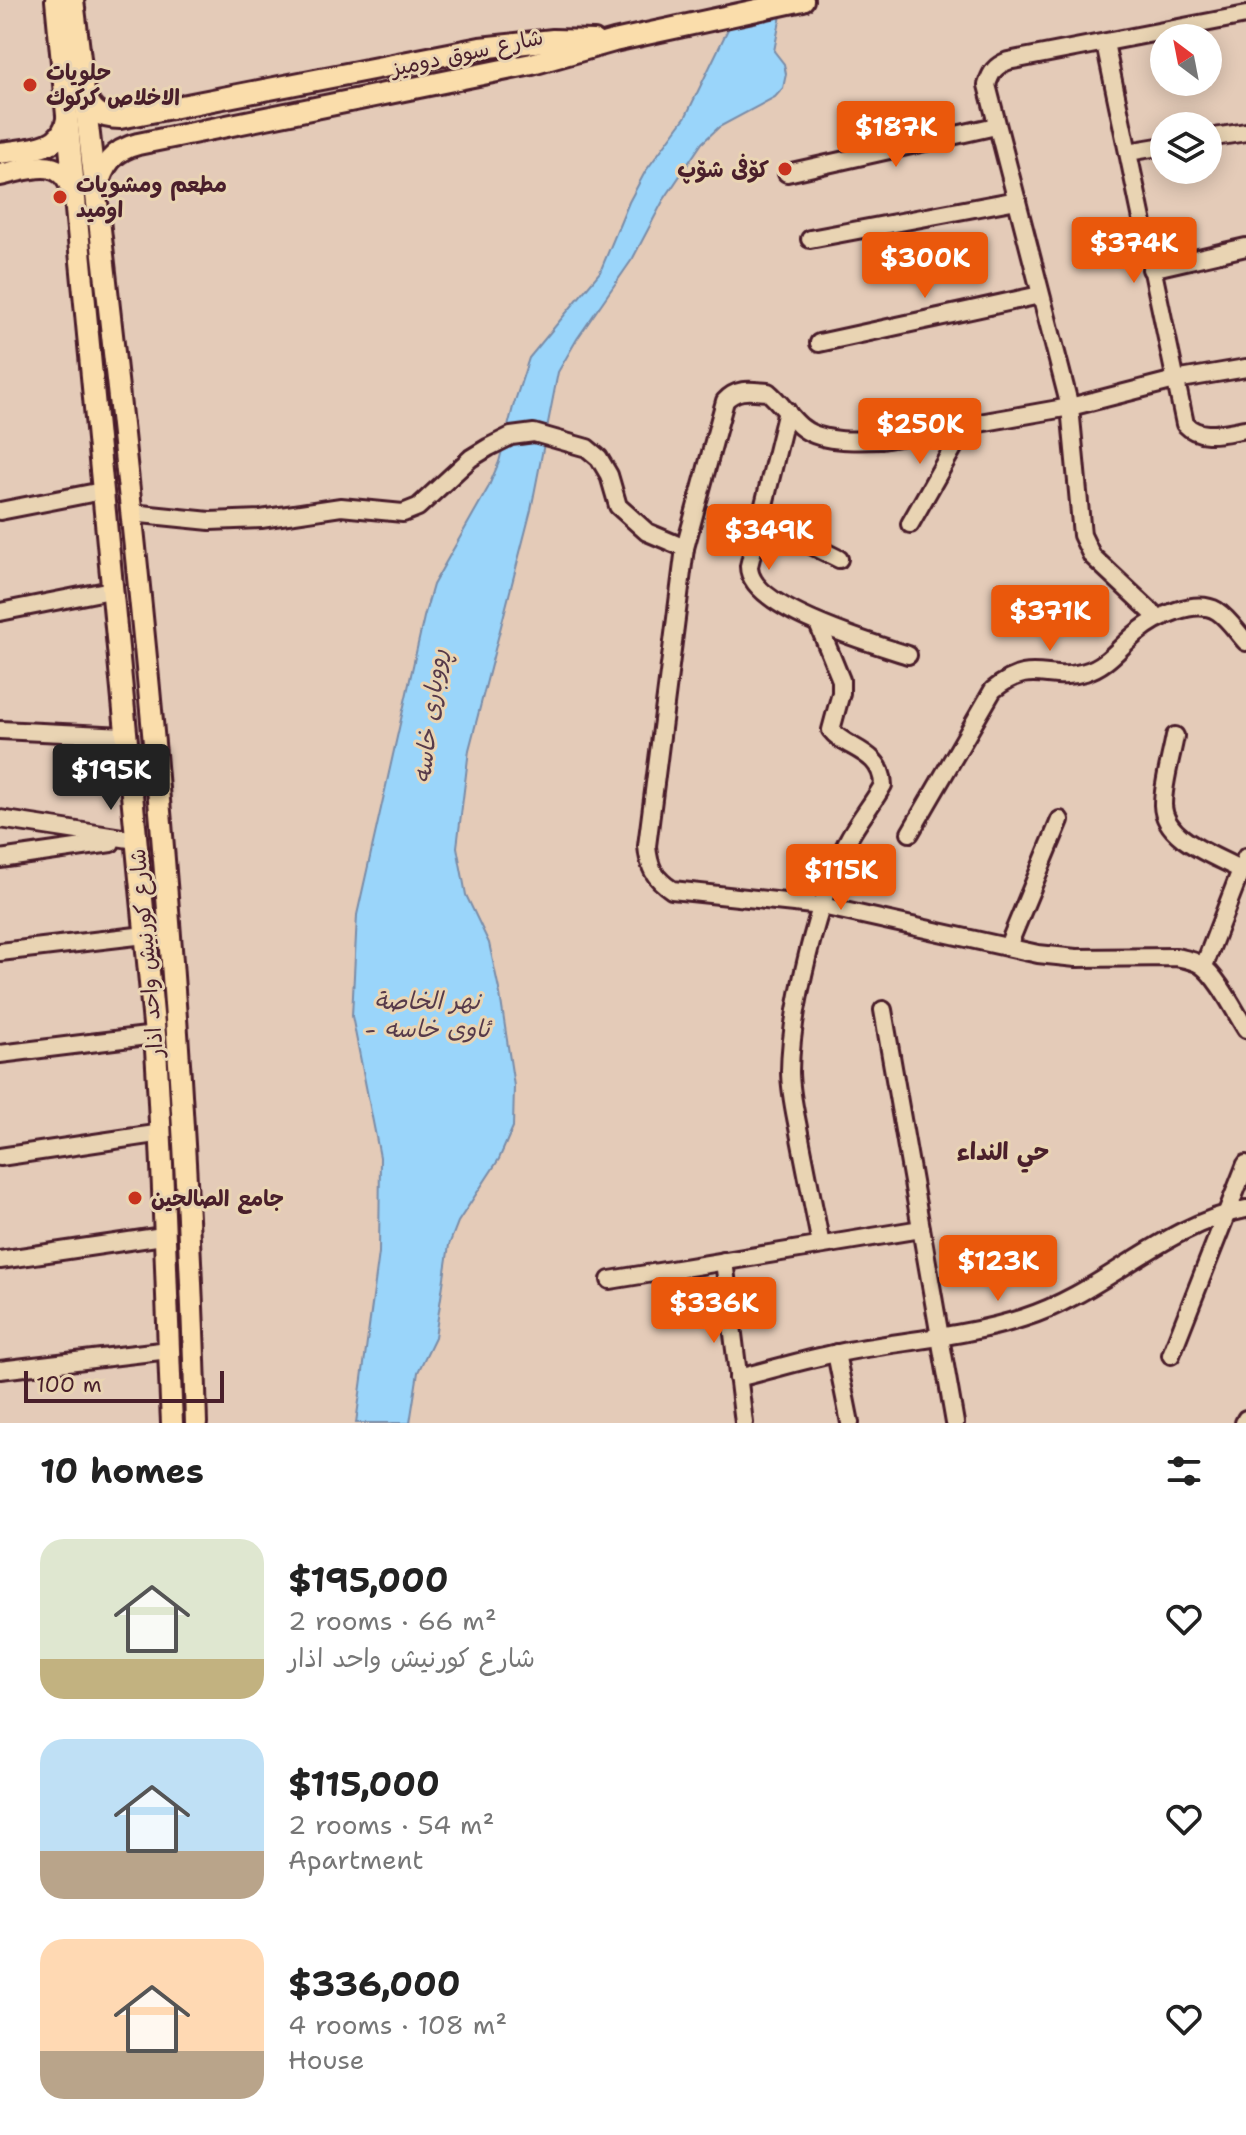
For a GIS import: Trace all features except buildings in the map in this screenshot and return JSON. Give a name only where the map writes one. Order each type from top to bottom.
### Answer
[{"type":"main road","name":"شارع كورنيش واحد اذار","points":[[56,0],[118,643],[132,840],[155,1035],[162,1133],[163,1236],[172,1423]]},
{"type":"main road","name":"شارع كورنيش واحد اذار","points":[[73,0],[145,641],[185,1140],[196,1423]]},
{"type":"main road","points":[[614,41],[803,0]]},
{"type":"main road","name":"شارع سوق دوميز","points":[[84,90],[89,104],[97,113],[108,118],[120,118],[480,48],[553,40],[614,41]]},
{"type":"main road","name":"شارع سوق دوميز","points":[[96,193],[108,162],[119,150],[129,146],[532,64],[614,41]]},
{"type":"main road","points":[[0,175],[58,140],[66,129],[67,111]]},
{"type":"main road","points":[[0,153],[30,159],[62,171],[69,181],[74,199]]},
{"type":"main road","points":[[118,643],[145,641]]},
{"type":"street","points":[[1158,618],[1092,556],[1082,535],[1070,407],[987,85],[990,74],[1008,61],[1246,15]]},
{"type":"street","points":[[1105,43],[1185,424],[1191,431],[1210,434],[1246,429]]},
{"type":"street","points":[[787,173],[996,126]]},
{"type":"street","points":[[1222,136],[1246,132]]},
{"type":"street","points":[[1128,152],[1150,148]]},
{"type":"street","points":[[810,239],[1017,200]]},
{"type":"street","points":[[1151,269],[1246,247]]},
{"type":"street","points":[[819,343],[1040,295]]},
{"type":"street","points":[[1246,368],[1175,380],[1070,407],[882,440],[856,441],[811,434],[768,392],[739,391],[731,394],[725,401],[685,548],[647,846],[648,864],[657,880],[672,890],[822,906],[1038,954],[1076,958],[1176,957],[1192,960],[1204,966],[1246,1029]]},
{"type":"street","points":[[787,411],[749,566],[751,580],[761,590],[819,626],[908,655]]},
{"type":"street","points":[[910,524],[965,427]]},
{"type":"street","points":[[131,513],[210,521],[261,519],[341,507],[403,513],[418,507],[471,458],[521,433],[551,437],[587,448],[599,458],[609,475],[618,506],[647,532],[685,548]]},
{"type":"street","points":[[0,511],[102,491]]},
{"type":"street","points":[[761,520],[839,559]]},
{"type":"street","points":[[0,612],[111,590]]},
{"type":"street","points":[[910,833],[993,690],[1007,679],[1025,672],[1064,675],[1094,669],[1158,618],[1198,607],[1220,613],[1246,642]]},
{"type":"street","points":[[819,626],[841,680],[841,693],[831,730],[837,737],[865,753],[883,777],[879,792],[838,861],[822,906],[802,982],[793,1033],[790,1074],[821,1245]]},
{"type":"street","points":[[0,730],[125,736]]},
{"type":"street","points":[[1175,736],[1163,805],[1167,821],[1177,834],[1244,863],[1204,966]]},
{"type":"street","points":[[0,819],[132,840]]},
{"type":"street","points":[[1008,946],[1060,820]]},
{"type":"street","points":[[0,859],[132,840]]},
{"type":"street","points":[[0,952],[145,935]]},
{"type":"street","points":[[883,1010],[955,1423]]},
{"type":"street","points":[[0,1054],[155,1035]]},
{"type":"street","points":[[0,1157],[162,1133]]},
{"type":"street","points":[[1171,1355],[1246,1164]]},
{"type":"street","points":[[738,1378],[836,1353],[940,1337],[1023,1318],[1061,1303],[1160,1242],[1194,1225],[1246,1209]]},
{"type":"street","points":[[610,1280],[921,1229]]},
{"type":"street","points":[[0,1260],[163,1236]]},
{"type":"street","points":[[724,1261],[744,1423]]},
{"type":"street","points":[[0,1370],[169,1350]]},
{"type":"street","points":[[836,1353],[850,1423]]},
{"type":"water","name":"نهر الخاصة - ئاوی خاسە","points":[[742,0],[784,0],[774,51],[784,64],[786,74],[783,88],[775,97],[719,127],[702,143],[663,201],[633,258],[558,372],[531,510],[469,750],[457,847],[466,895],[489,943],[500,994],[514,1086],[513,1127],[499,1159],[458,1222],[449,1245],[435,1337],[418,1372],[410,1423],[356,1423],[379,1253],[380,1157],[352,1016],[357,915],[424,617],[433,585],[488,488],[499,462],[529,358],[600,272],[629,202],[645,172],[686,116]]},
{"type":"place","name":"حلويات الاخلاص كركوك","points":[[30,85]]},
{"type":"place","name":"کۆفی شۆپ","points":[[785,169]]},
{"type":"place","name":"مطعم ومشويات اوميد","points":[[60,197]]},
{"type":"place","name":"جامع الصالحين","points":[[135,1198]]},
{"type":"district","name":"حي النداء","points":[[1003,1152]]},
{"type":"water label","name":"ڕووباری خاسە","points":[[430,716]]}]
